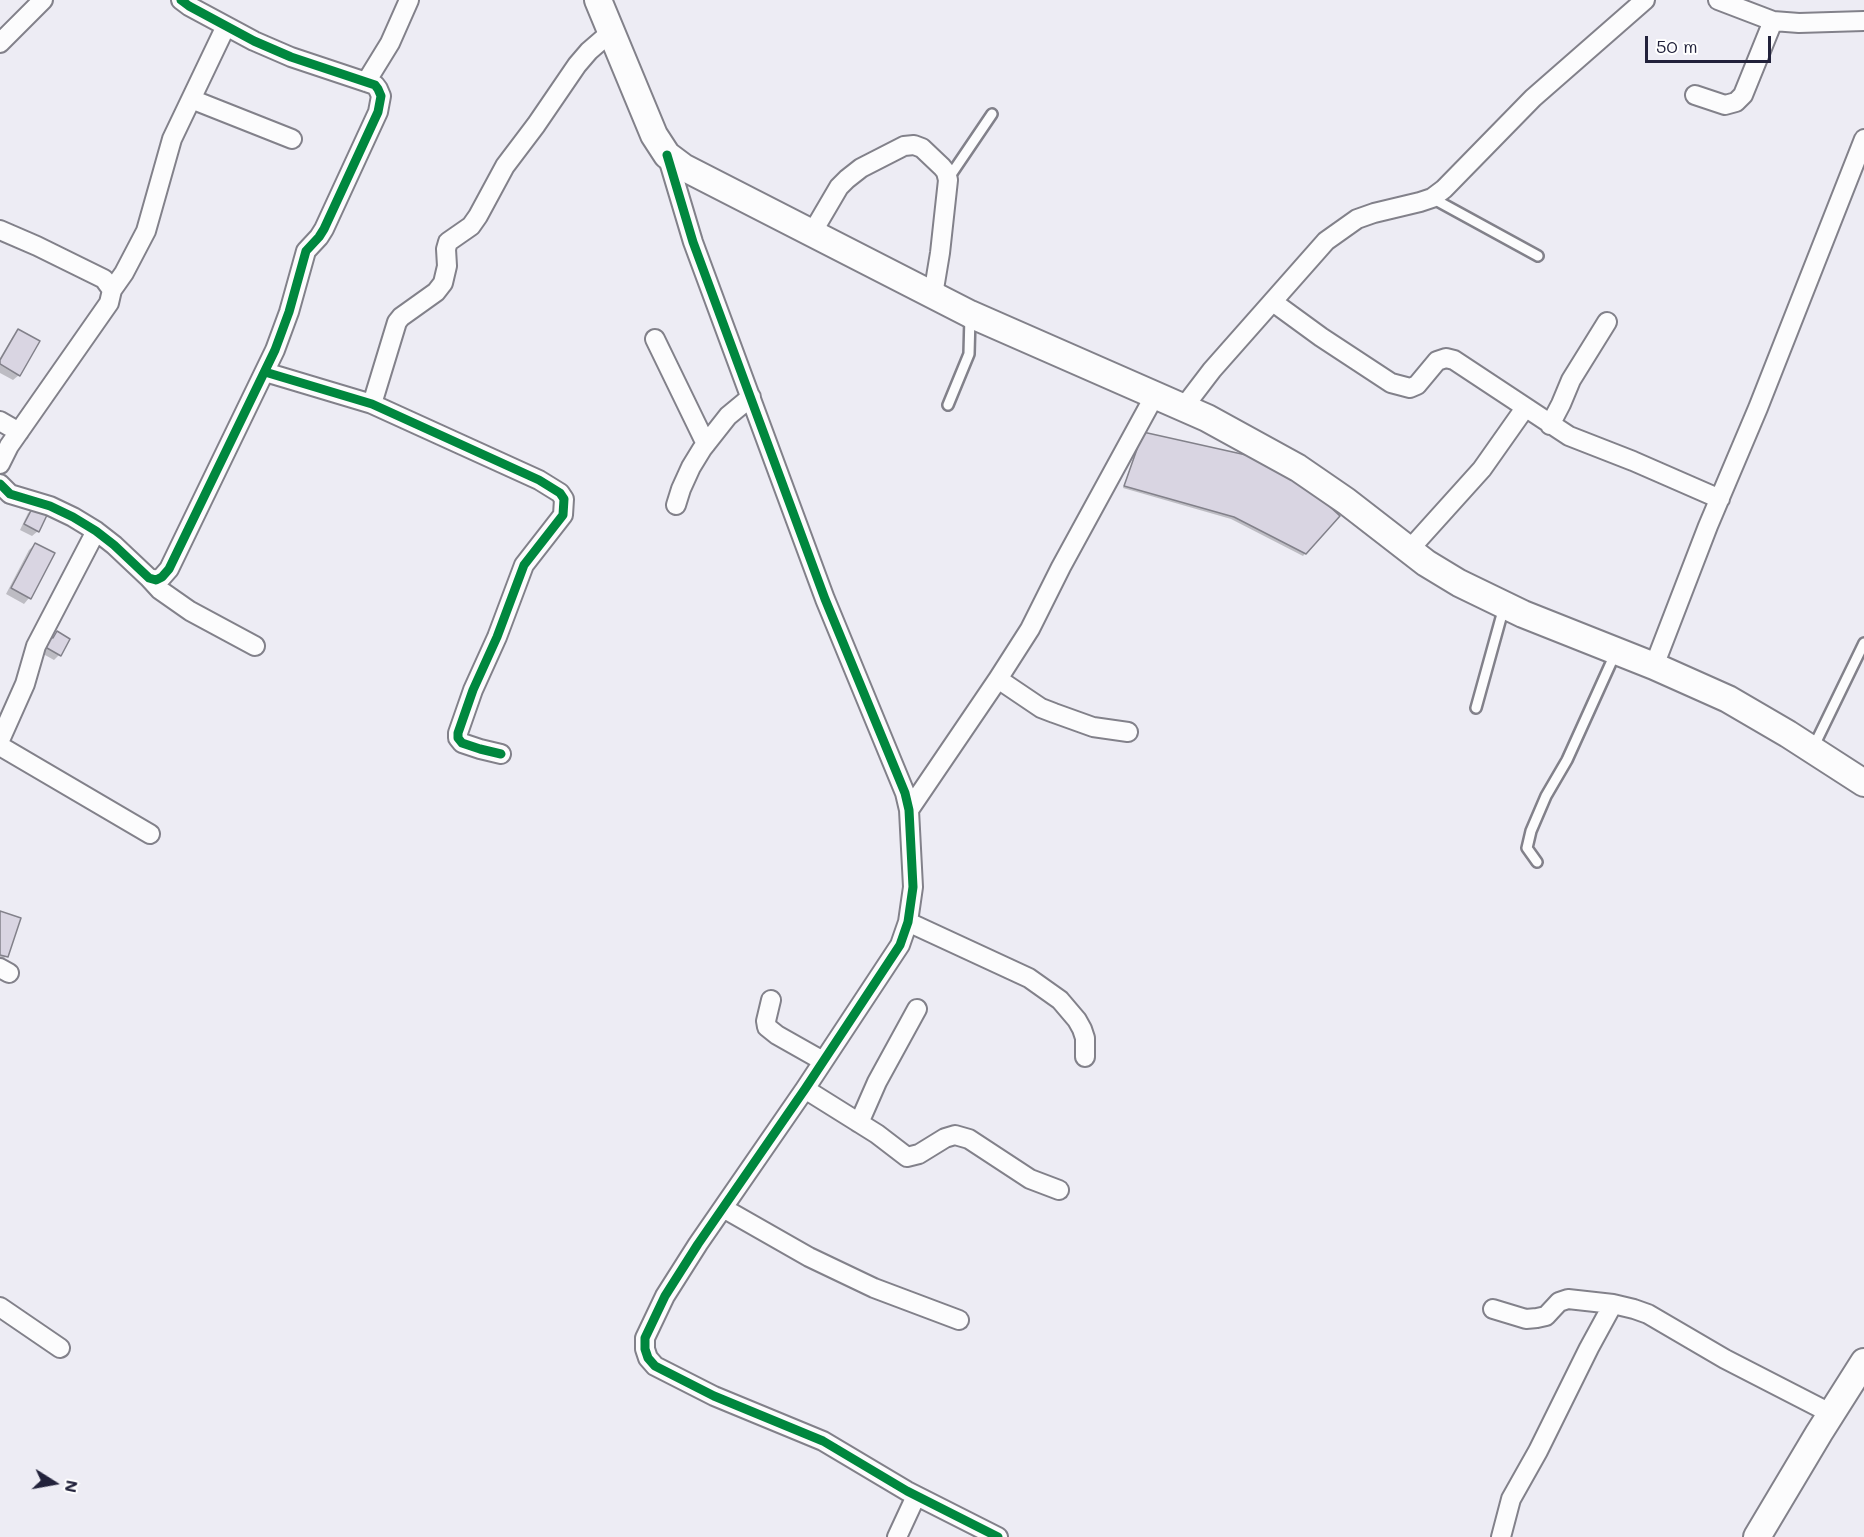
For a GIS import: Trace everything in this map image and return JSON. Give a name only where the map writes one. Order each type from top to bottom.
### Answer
[{"type":"main road","points":[[598,0],[654,135],[667,155],[683,167],[970,314],[1207,418],[1298,468],[1346,501],[1426,563],[1459,583],[1523,614],[1654,666],[1728,699],[1864,783]]},
{"type":"main road","points":[[1757,1537],[1864,1362]]},
{"type":"street","points":[[0,43],[43,0]]},
{"type":"street","points":[[149,578],[156,580],[169,569],[265,372],[289,312],[303,257],[324,229],[378,112],[381,96],[375,85],[291,57],[254,41],[181,0]]},
{"type":"street","points":[[366,82],[390,43],[409,0]]},
{"type":"street","points":[[1183,408],[1212,370],[1326,241],[1358,219],[1432,198],[1457,177],[1533,98],[1645,0]]},
{"type":"street","points":[[1718,0],[1773,21],[1799,23],[1864,21]]},
{"type":"street","points":[[1695,95],[1725,105],[1736,102],[1743,95],[1773,21]]},
{"type":"street","points":[[0,464],[19,432],[109,303],[112,290],[124,273],[146,231],[172,139],[226,26]]},
{"type":"street","points":[[372,404],[397,322],[436,292],[443,283],[447,266],[448,242],[471,226],[505,166],[589,51],[611,32]]},
{"type":"street","points":[[191,99],[292,139]]},
{"type":"street","points":[[1654,666],[1864,139]]},
{"type":"street","points":[[812,233],[846,179],[861,168],[904,146],[922,148],[942,167],[948,180],[933,295]]},
{"type":"street","points":[[667,155],[693,242],[825,599],[905,793],[909,810],[913,887],[908,922],[900,945],[664,1296],[645,1338],[645,1348],[648,1358],[655,1365],[714,1396],[823,1441],[916,1496],[965,1530],[998,1537]]},
{"type":"street","points":[[0,230],[104,279],[112,290]]},
{"type":"street","points":[[1273,302],[1391,383],[1410,388],[1417,385],[1437,361],[1446,358],[1454,360],[1569,436],[1633,460],[1720,499]]},
{"type":"street","points":[[1550,424],[1571,380],[1607,322]]},
{"type":"street","points":[[655,339],[706,444]]},
{"type":"street","points":[[265,372],[372,404],[539,480],[560,493],[564,499],[563,515],[524,565],[458,733],[458,738],[462,742],[480,750],[501,754]]},
{"type":"street","points":[[909,810],[1030,629],[1061,567],[1155,396]]},
{"type":"street","points":[[676,505],[691,467],[706,444],[728,416],[751,397]]},
{"type":"street","points":[[1409,550],[1482,469],[1526,408]]},
{"type":"street","points":[[0,421],[19,432]]},
{"type":"street","points":[[0,484],[10,494],[50,506],[96,531],[114,545],[160,590],[182,606],[255,646]]},
{"type":"street","points":[[0,740],[25,684],[36,646],[96,531]]},
{"type":"street","points":[[998,679],[1041,708],[1053,713],[1093,727],[1128,732]]},
{"type":"street","points":[[0,747],[150,834]]},
{"type":"street","points":[[908,922],[1029,978],[1060,1000],[1082,1029],[1085,1057]]},
{"type":"street","points":[[771,1000],[766,1027],[823,1061]]},
{"type":"street","points":[[859,1123],[877,1082],[916,1009]]},
{"type":"street","points":[[805,1089],[877,1134],[907,1157],[919,1154],[945,1138],[962,1137],[969,1139],[1030,1179],[1059,1190]]},
{"type":"street","points":[[723,1208],[809,1257],[874,1288],[959,1320]]},
{"type":"street","points":[[1492,1309],[1526,1319],[1546,1316],[1559,1302],[1568,1299],[1613,1304],[1648,1314],[1725,1359],[1832,1414]]},
{"type":"street","points":[[1501,1537],[1514,1493],[1613,1304]]},
{"type":"street","points":[[0,1307],[60,1348]]},
{"type":"street","points":[[897,1537],[916,1496]]},
{"type":"lane","points":[[948,180],[992,114]]},
{"type":"lane","points":[[1432,198],[1538,256]]},
{"type":"lane","points":[[948,405],[969,354],[970,314]]},
{"type":"lane","points":[[1476,708],[1504,605]]},
{"type":"lane","points":[[1812,750],[1864,643]]},
{"type":"lane","points":[[1538,862],[1527,848],[1531,831],[1546,796],[1567,760],[1616,652]]},
{"type":"building","points":[[18,329],[40,341],[20,376],[0,364],[0,360]]},
{"type":"building","points":[[1143,432],[1282,463],[1340,516],[1306,554],[1234,517],[1124,486]]},
{"type":"building","points":[[34,505],[48,513],[39,532],[24,524]]},
{"type":"building","points":[[35,543],[55,553],[31,599],[11,588]]},
{"type":"building","points":[[57,631],[70,639],[61,656],[40,644],[46,634],[53,638]]},
{"type":"building","points":[[0,911],[21,918],[8,957],[0,955]]},
{"type":"cycle path","points":[[0,484],[10,494],[50,506],[73,517],[114,545],[149,578],[156,580],[162,577],[169,569],[275,350],[289,312],[306,251],[324,229],[378,112],[381,96],[375,85],[291,57],[254,41],[181,0]]},
{"type":"cycle path","points":[[667,155],[693,242],[825,599],[905,793],[909,810],[913,887],[908,922],[900,945],[665,1296],[645,1338],[645,1349],[648,1358],[655,1366],[714,1396],[823,1441],[907,1491],[998,1537]]},
{"type":"cycle path","points":[[265,372],[372,404],[539,480],[560,493],[564,499],[563,515],[524,565],[458,733],[458,738],[462,743],[501,754]]}]
